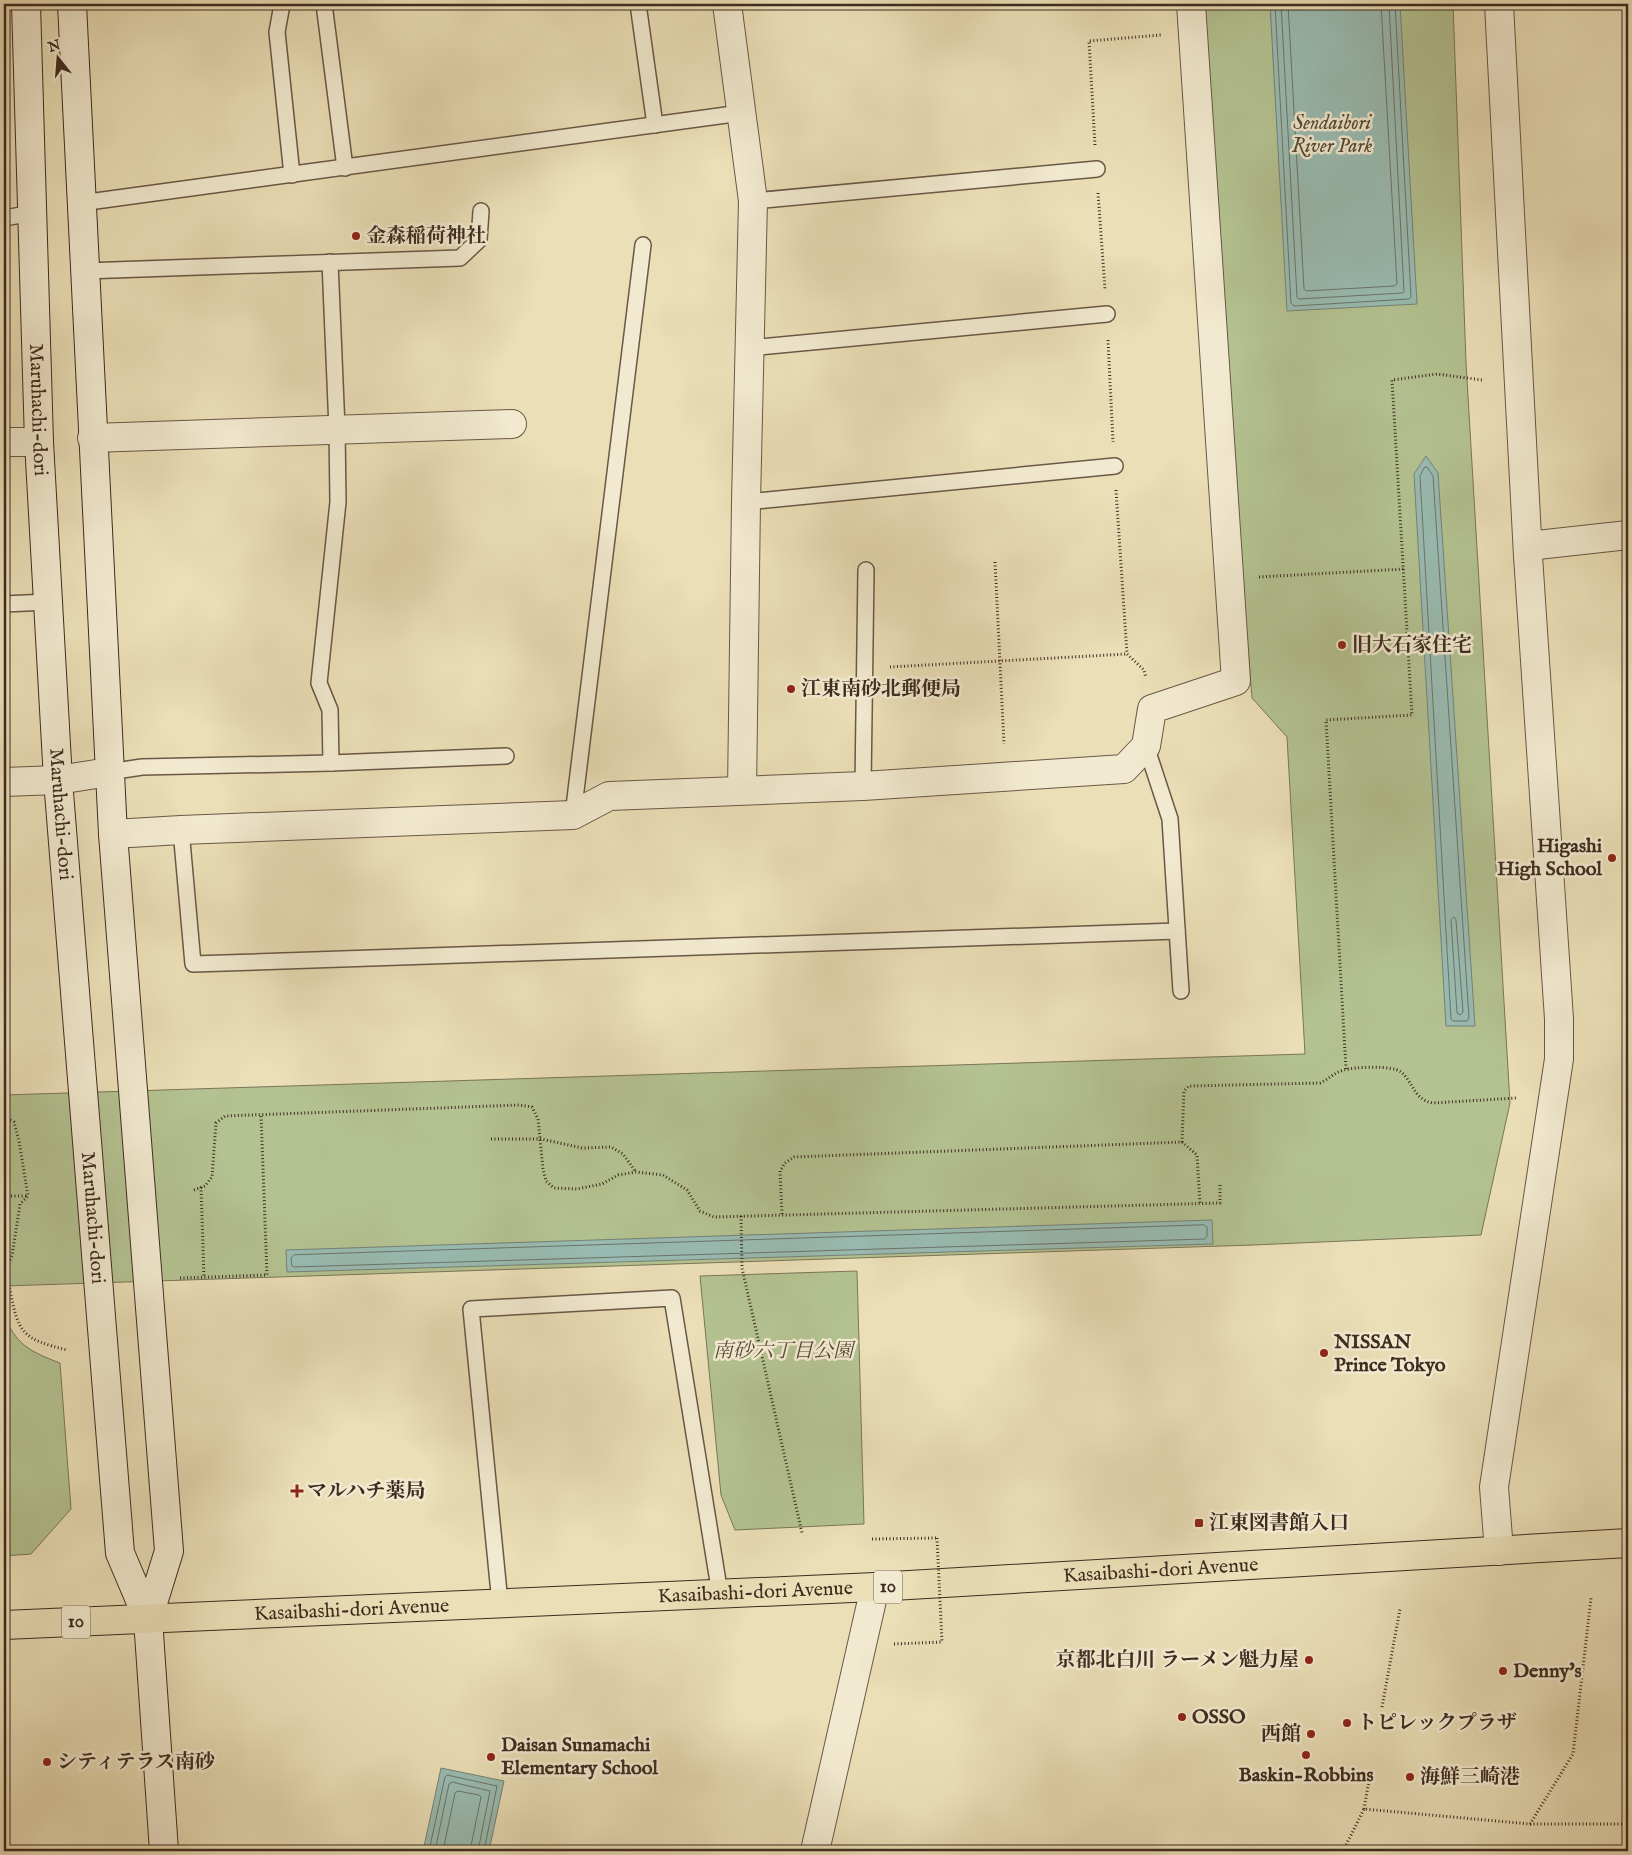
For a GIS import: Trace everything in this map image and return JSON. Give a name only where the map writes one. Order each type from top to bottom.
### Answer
[{"type":"main road","name":"Kasaibashi-dori Avenue","points":[[4,1625],[875,1587],[1628,1542]]},
{"type":"street","name":"Maruhachi-dori","points":[[26,4],[39,442],[58,780],[120,1553],[148,1619],[164,1851]]},
{"type":"street","name":"Maruhachi-dori","points":[[72,4],[109,772],[169,1551],[148,1619]]},
{"type":"street","points":[[727,4],[753,201],[742,790]]},
{"type":"street","points":[[113,834],[572,815],[609,796],[863,786],[1124,769],[1146,746],[1152,708],[1236,681],[1191,4]]},
{"type":"street","points":[[1499,4],[1528,546],[1559,1019],[1559,1059],[1494,1486],[1499,1551]]},
{"type":"street","points":[[92,438],[512,424]]},
{"type":"street","points":[[4,442],[39,442]]},
{"type":"street","points":[[1528,546],[1628,535]]},
{"type":"street","points":[[4,782],[58,780],[109,772]]},
{"type":"street","points":[[814,1851],[875,1587]]},
{"type":"lane","points":[[281,4],[282,10],[276,32],[292,174]]},
{"type":"lane","points":[[324,4],[345,168]]},
{"type":"lane","points":[[638,4],[655,126]]},
{"type":"lane","points":[[81,203],[742,114]]},
{"type":"lane","points":[[753,201],[1097,169]]},
{"type":"lane","points":[[84,271],[460,258],[479,240],[481,211]]},
{"type":"lane","points":[[4,218],[33,213]]},
{"type":"lane","points":[[572,815],[642,246]]},
{"type":"lane","points":[[330,262],[338,502],[320,683],[330,710],[331,763]]},
{"type":"lane","points":[[749,348],[1107,314]]},
{"type":"lane","points":[[746,502],[1115,466]]},
{"type":"lane","points":[[863,786],[866,570]]},
{"type":"lane","points":[[4,604],[47,602]]},
{"type":"lane","points":[[1146,746],[1170,818],[1181,991]]},
{"type":"lane","points":[[109,772],[142,767],[331,763],[506,756]]},
{"type":"lane","points":[[180,830],[193,964],[1177,932]]},
{"type":"lane","points":[[500,1603],[471,1310],[672,1298],[720,1594]]},
{"type":"path","points":[[1346,1069],[1326,720],[1412,715],[1392,380],[1437,374],[1482,380]]},
{"type":"path","points":[[995,562],[1005,778]]},
{"type":"path","points":[[1229,578],[1404,570]]},
{"type":"path","points":[[864,668],[1127,654]]},
{"type":"path","points":[[1182,1142],[1184,1091],[1189,1086],[1320,1083],[1346,1069],[1390,1068],[1400,1070],[1425,1102],[1516,1098]]},
{"type":"path","points":[[194,1190],[201,1187],[212,1177],[216,1124],[225,1116],[519,1105],[532,1107],[538,1119],[543,1170],[546,1181],[554,1188],[577,1189],[602,1184],[618,1175],[636,1172],[662,1175],[687,1190],[700,1211],[714,1217],[1220,1203],[1220,1183]]},
{"type":"path","points":[[179,1278],[267,1275],[261,1115]]},
{"type":"path","points":[[4,1117],[14,1122],[28,1196]]},
{"type":"path","points":[[492,1139],[541,1139],[582,1148],[612,1147],[622,1154],[636,1172]]},
{"type":"path","points":[[782,1214],[780,1172],[785,1163],[794,1158],[1182,1142],[1197,1155],[1200,1204]]},
{"type":"path","points":[[201,1187],[204,1277]]},
{"type":"path","points":[[4,1196],[28,1196]]},
{"type":"path","points":[[28,1196],[20,1204],[12,1256],[5,1268],[14,1312],[23,1332],[41,1343],[67,1350]]},
{"type":"path","points":[[741,1216],[742,1268],[802,1533]]},
{"type":"path","points":[[872,1539],[937,1538],[942,1642],[888,1644]]},
{"type":"path","points":[[1530,1824],[1574,1754],[1590,1598]]},
{"type":"path","points":[[1382,1706],[1400,1608]]},
{"type":"path","points":[[1343,1851],[1364,1809],[1371,1769]]},
{"type":"path","points":[[1364,1809],[1530,1824],[1628,1824]]},
{"type":"green space","name":"Sendaibori River Park","points":[[1195,4],[1453,4],[1466,363],[1510,1103],[1481,1235],[1253,1245],[4,1286],[4,1095],[1305,1054],[1287,737],[1252,698]]},
{"type":"green space","name":"南砂六丁目公園","points":[[857,1271],[864,1524],[735,1530],[721,1495],[700,1276]]},
{"type":"green space","points":[[4,1313],[8,1324],[18,1340],[32,1351],[60,1363],[71,1509],[31,1554],[4,1556]]},
{"type":"water","points":[[1270,4],[1400,4],[1417,304],[1287,311]]},
{"type":"water","points":[[1426,456],[1438,473],[1475,1026],[1446,1026],[1414,474]]},
{"type":"water","points":[[1212,1220],[1213,1244],[287,1272],[286,1250]]},
{"type":"water","points":[[441,1768],[504,1781],[489,1851],[423,1851]]},
{"type":"place","name":"金森稲荷神社","points":[[356,236]]},
{"type":"place","name":"旧大石家住宅","points":[[1342,645]]},
{"type":"place","name":"江東南砂北郵便局","points":[[791,689]]},
{"type":"place","name":"Higashi High School","points":[[1612,858]]},
{"type":"place","name":"NISSAN Prince Tokyo","points":[[1324,1353]]},
{"type":"place","name":"マルハチ薬局","points":[[297,1491]]},
{"type":"place","name":"江東図書館入口","points":[[1199,1523]]},
{"type":"place","name":"京都北白川 ラーメン魁力屋","points":[[1309,1660]]},
{"type":"place","name":"Denny's","points":[[1503,1671]]},
{"type":"place","name":"OSSO","points":[[1182,1717]]},
{"type":"place","name":"トピレックプラザ","points":[[1347,1723]]},
{"type":"place","name":"西館","points":[[1311,1734]]},
{"type":"place","name":"Baskin-Robbins","points":[[1306,1755]]},
{"type":"place","name":"Daisan Sunamachi Elementary School","points":[[491,1757]]},
{"type":"place","name":"シティテラス南砂","points":[[47,1762]]},
{"type":"place","name":"海鮮三崎港","points":[[1410,1777]]}]
